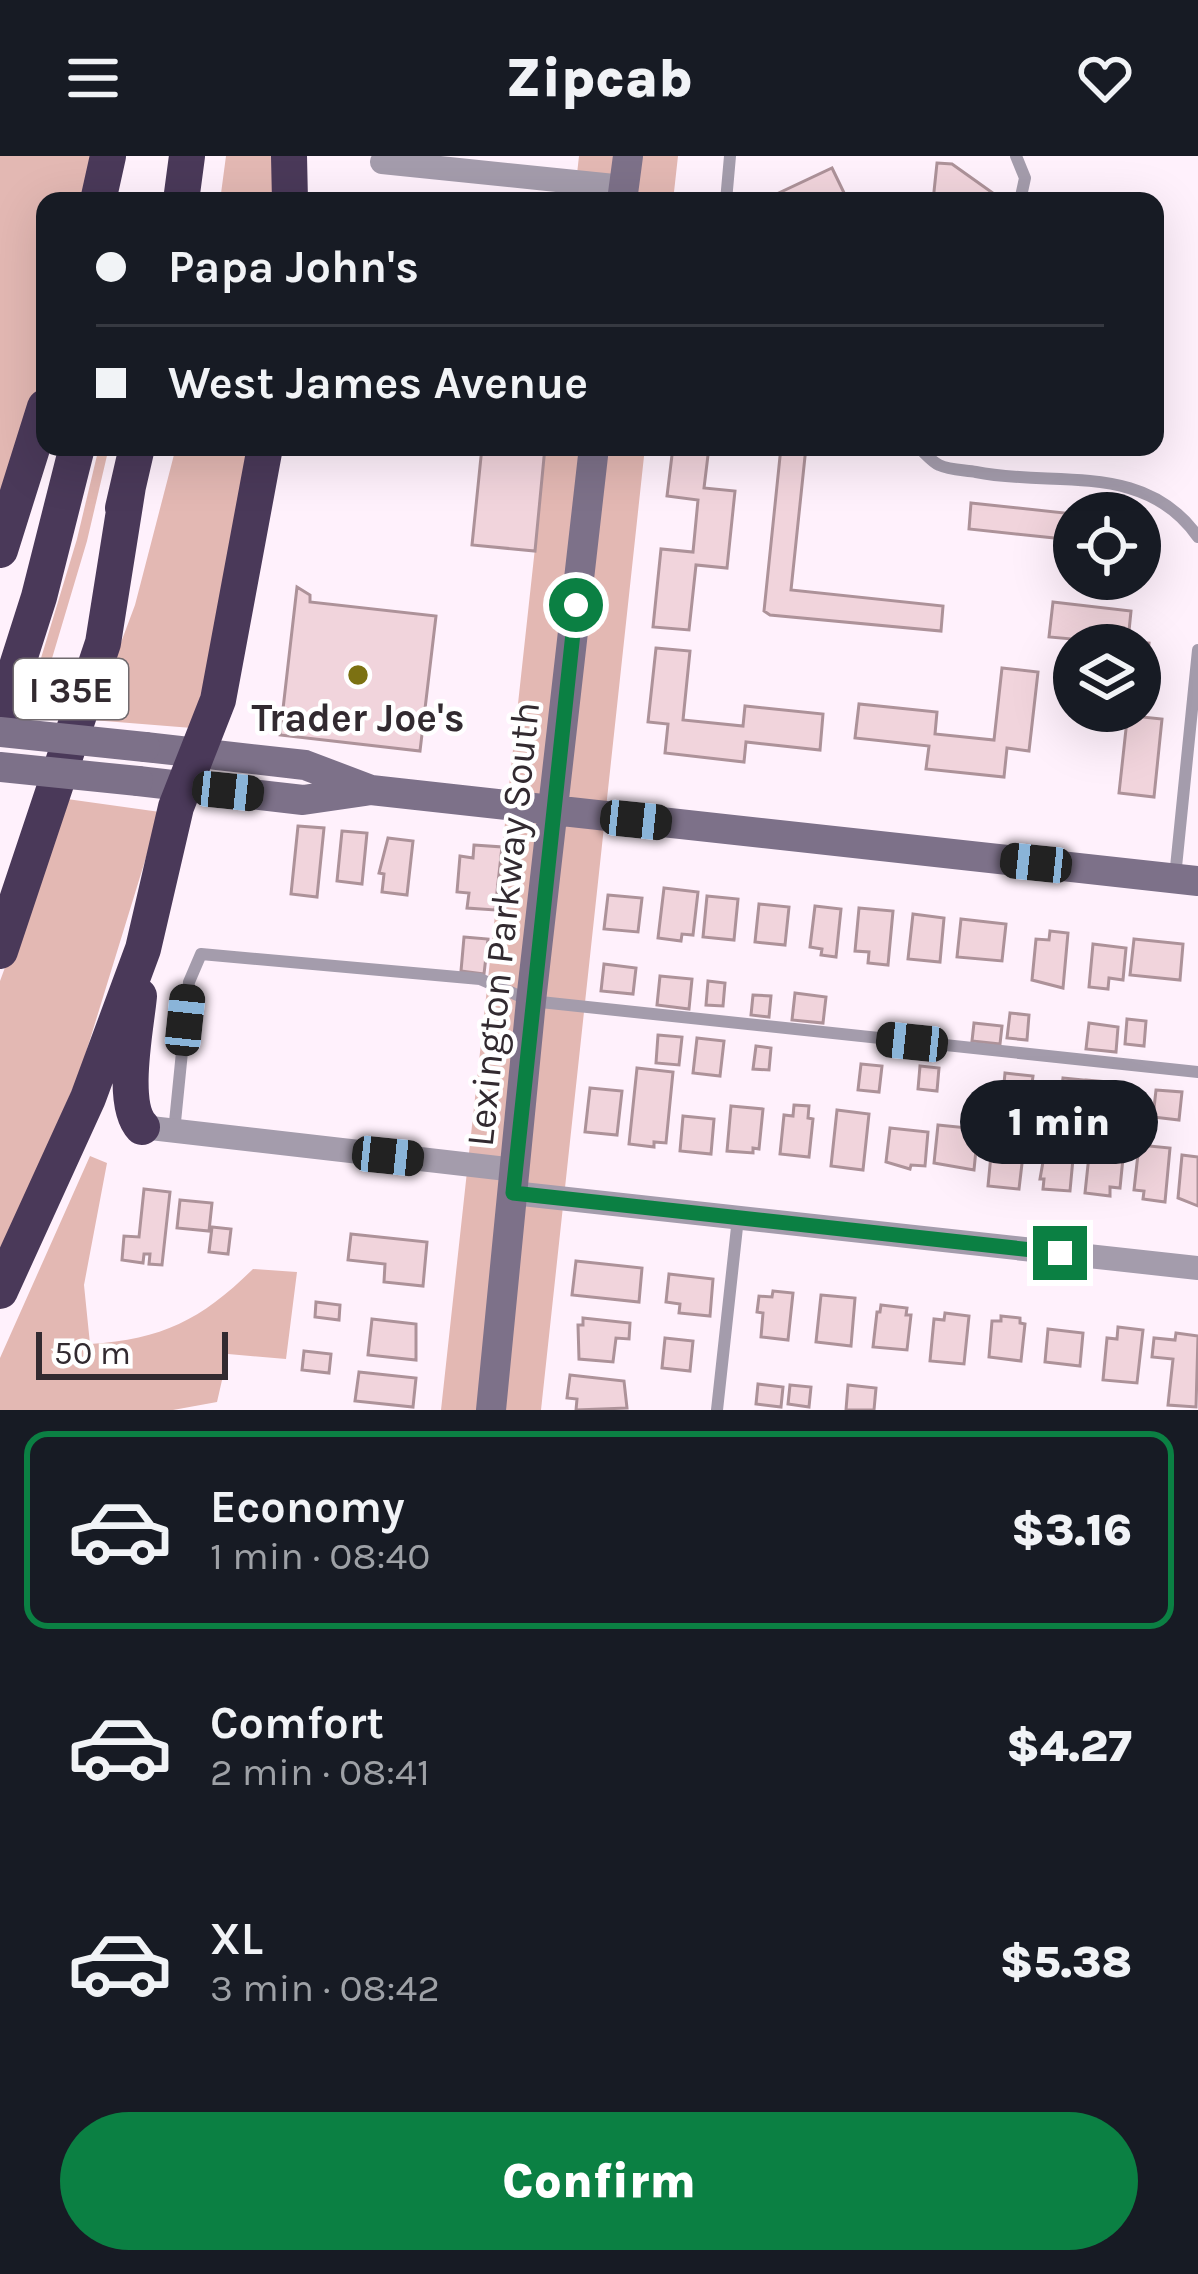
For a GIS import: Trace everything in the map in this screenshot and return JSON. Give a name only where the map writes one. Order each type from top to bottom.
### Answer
[{"type":"highway","points":[[100,192],[108,156]]},
{"type":"highway","points":[[125,192],[130,156]]},
{"type":"highway","points":[[182,192],[187,156]]},
{"type":"highway","points":[[289,156],[290,192]]},
{"type":"highway","points":[[0,550],[36,436]]},
{"type":"highway","name":"I 35E","points":[[0,719],[39,597],[75,456]]},
{"type":"highway","name":"I 35E","points":[[0,887],[93,622],[135,456]]},
{"type":"highway","points":[[0,1291],[88,1098],[143,949],[176,807],[218,700],[263,456]]},
{"type":"highway","points":[[0,951],[104,643],[128,486]]},
{"type":"highway","points":[[143,949],[131,1111],[158,1130]]},
{"type":"main road","name":"Lexington Parkway South","points":[[491,1410],[551,811],[593,456]]},
{"type":"main road","points":[[0,732],[145,747],[192,770]]},
{"type":"main road","points":[[0,766],[138,781],[192,770],[305,765],[371,790],[1186,880]]},
{"type":"street","points":[[382,162],[625,181]]},
{"type":"street","points":[[158,1130],[738,1218],[1198,1268]]},
{"type":"lane","points":[[727,192],[730,156]]},
{"type":"lane","points":[[1016,156],[1025,178],[1023,192]]},
{"type":"lane","points":[[928,456],[938,465],[980,473],[1090,479],[1133,488],[1179,510],[1198,537]]},
{"type":"lane","points":[[1186,880],[1198,650]]},
{"type":"lane","points":[[158,1130],[189,982],[201,955],[481,979],[531,1001],[1198,1072]]},
{"type":"lane","points":[[720,1410],[738,1218]]},
{"type":"shaded area","points":[[0,156],[95,156],[88,192],[36,192],[36,391],[0,509]]},
{"type":"shaded area","points":[[226,156],[279,156],[280,192],[221,192]]},
{"type":"shaded area","points":[[579,156],[678,156],[674,192],[575,192]]},
{"type":"shaded area","points":[[97,456],[107,456],[36,712],[25,711]]},
{"type":"shaded area","points":[[174,456],[254,456],[227,599],[192,728],[92,720],[135,605]]},
{"type":"shaded area","points":[[545,456],[644,456],[541,1410],[441,1410]]},
{"type":"shaded area","points":[[67,799],[160,812],[80,1072],[0,1254],[0,981]]},
{"type":"shaded area","points":[[90,1156],[107,1163],[84,1285],[90,1344],[139,1337],[179,1324],[216,1302],[253,1269],[297,1272],[286,1359],[228,1354],[217,1402],[173,1410],[0,1410],[0,1358]]},
{"type":"building","points":[[937,163],[952,164],[991,192],[934,192]]},
{"type":"building","points":[[832,168],[844,192],[781,192]]},
{"type":"building","points":[[481,456],[544,456],[535,551],[472,545]]},
{"type":"building","points":[[672,456],[708,456],[704,488],[735,491],[727,568],[696,565],[689,630],[653,627],[661,549],[693,552],[698,500],[667,496]]},
{"type":"building","points":[[780,456],[805,456],[791,590],[943,606],[941,631],[764,611]]},
{"type":"building","points":[[971,503],[1053,512],[1053,538],[969,529]]},
{"type":"building","name":"Trader Joe's","points":[[297,587],[310,595],[310,602],[436,616],[420,751],[280,735]]},
{"type":"building","points":[[1053,602],[1131,611],[1130,624],[1053,624],[1053,637],[1049,637]]},
{"type":"building","points":[[656,648],[690,651],[683,720],[743,726],[745,706],[823,714],[820,750],[746,742],[744,762],[665,753],[668,724],[648,722]]},
{"type":"building","points":[[1002,668],[1038,672],[1029,751],[1007,748],[1004,777],[926,769],[929,746],[855,738],[859,704],[937,712],[935,734],[994,740]]},
{"type":"building","points":[[1126,732],[1161,732],[1154,797],[1119,793]]},
{"type":"building","points":[[298,826],[324,828],[317,897],[291,894]]},
{"type":"building","points":[[342,831],[367,833],[362,884],[337,881]]},
{"type":"building","points":[[388,838],[413,841],[407,895],[382,892],[384,874],[379,873]]},
{"type":"building","points":[[474,845],[502,847],[495,910],[467,908],[469,893],[457,892],[460,856],[473,858]]},
{"type":"building","points":[[664,888],[698,892],[693,935],[682,934],[681,941],[658,938]]},
{"type":"building","points":[[608,895],[642,898],[638,932],[604,929]]},
{"type":"building","points":[[707,896],[738,899],[734,940],[703,937]]},
{"type":"building","points":[[759,904],[789,907],[785,945],[755,942]]},
{"type":"building","points":[[815,906],[841,909],[836,957],[810,947]]},
{"type":"building","points":[[859,908],[893,911],[888,965],[868,963],[869,952],[855,951]]},
{"type":"building","points":[[913,914],[944,918],[940,962],[908,959]]},
{"type":"building","points":[[961,919],[1006,924],[1002,961],[957,957]]},
{"type":"building","points":[[1050,931],[1068,933],[1063,988],[1032,980],[1036,939],[1049,940]]},
{"type":"building","points":[[464,937],[488,939],[484,974],[461,971]]},
{"type":"building","points":[[1134,939],[1183,944],[1180,980],[1130,975]]},
{"type":"building","points":[[1093,944],[1126,948],[1123,980],[1109,978],[1108,989],[1089,987]]},
{"type":"building","points":[[604,964],[636,968],[633,994],[601,991]]},
{"type":"building","points":[[660,976],[692,979],[689,1009],[657,1005]]},
{"type":"building","points":[[708,981],[725,983],[723,1006],[706,1005]]},
{"type":"building","points":[[795,993],[826,997],[823,1023],[792,1020]]},
{"type":"building","points":[[753,995],[771,996],[769,1017],[751,1015]]},
{"type":"building","points":[[1010,1013],[1029,1015],[1027,1040],[1007,1038]]},
{"type":"building","points":[[1127,1019],[1146,1021],[1144,1046],[1125,1044]]},
{"type":"building","points":[[974,1023],[1002,1026],[1000,1044],[972,1041]]},
{"type":"building","points":[[1089,1023],[1118,1027],[1116,1052],[1086,1049]]},
{"type":"building","points":[[658,1035],[682,1037],[679,1065],[656,1063]]},
{"type":"building","points":[[697,1038],[724,1041],[720,1076],[693,1073]]},
{"type":"building","points":[[756,1046],[771,1048],[769,1070],[753,1069]]},
{"type":"building","points":[[861,1064],[882,1066],[879,1092],[858,1090]]},
{"type":"building","points":[[920,1066],[939,1068],[937,1091],[918,1089]]},
{"type":"building","points":[[637,1068],[673,1072],[666,1143],[654,1142],[654,1147],[629,1144]]},
{"type":"building","points":[[1005,1073],[1033,1076],[1029,1107],[1002,1105]]},
{"type":"building","points":[[1063,1078],[1084,1080],[1081,1105],[1060,1103]]},
{"type":"building","points":[[1086,1080],[1110,1082],[1108,1102],[1084,1099]]},
{"type":"building","points":[[590,1088],[622,1091],[617,1135],[585,1132]]},
{"type":"building","points":[[1156,1090],[1182,1092],[1179,1120],[1153,1117]]},
{"type":"building","points":[[794,1105],[809,1106],[808,1118],[813,1119],[809,1157],[780,1154],[784,1115],[793,1116]]},
{"type":"building","points":[[731,1106],[763,1109],[759,1149],[753,1148],[753,1153],[727,1151]]},
{"type":"building","points":[[837,1110],[869,1114],[863,1170],[831,1166]]},
{"type":"building","points":[[683,1116],[714,1119],[711,1154],[680,1151]]},
{"type":"building","points":[[938,1125],[978,1129],[974,1170],[934,1163]]},
{"type":"building","points":[[890,1128],[928,1132],[925,1166],[911,1165],[910,1169],[886,1162]]},
{"type":"building","points":[[993,1134],[1025,1138],[1019,1189],[988,1186]]},
{"type":"building","points":[[1091,1137],[1110,1139],[1109,1146],[1124,1148],[1120,1188],[1110,1187],[1110,1196],[1085,1193]]},
{"type":"building","points":[[1047,1139],[1074,1148],[1070,1191],[1043,1189],[1044,1179],[1040,1179]]},
{"type":"building","points":[[1139,1145],[1170,1148],[1165,1202],[1143,1199],[1144,1191],[1134,1190]]},
{"type":"building","points":[[1182,1155],[1198,1157],[1198,1206],[1178,1198]]},
{"type":"building","points":[[144,1189],[170,1192],[162,1265],[149,1264],[150,1254],[144,1254],[143,1263],[122,1260],[124,1236],[139,1237]]},
{"type":"building","points":[[180,1200],[212,1203],[209,1231],[177,1228]]},
{"type":"building","points":[[212,1227],[231,1229],[228,1254],[209,1252]]},
{"type":"building","points":[[351,1234],[427,1242],[423,1286],[384,1282],[385,1264],[348,1260]]},
{"type":"building","points":[[576,1261],[642,1268],[639,1302],[572,1295]]},
{"type":"building","points":[[669,1274],[713,1279],[710,1316],[679,1313],[680,1304],[666,1302]]},
{"type":"building","points":[[773,1291],[793,1293],[788,1340],[761,1337],[759,1296],[772,1297]]},
{"type":"building","points":[[821,1295],[855,1298],[851,1346],[816,1342]]},
{"type":"building","points":[[316,1302],[340,1305],[339,1320],[315,1317]]},
{"type":"building","points":[[881,1305],[907,1308],[906,1315],[911,1315],[907,1350],[873,1347]]},
{"type":"building","points":[[945,1313],[969,1316],[964,1364],[930,1361],[934,1319],[944,1320]]},
{"type":"building","points":[[1001,1316],[1020,1318],[1025,1324],[1021,1361],[989,1357],[992,1321],[1001,1321]]},
{"type":"building","points":[[583,1318],[630,1323],[629,1339],[616,1338],[613,1362],[579,1359],[578,1325],[583,1325]]},
{"type":"building","points":[[372,1319],[416,1324],[416,1360],[368,1355]]},
{"type":"building","points":[[1118,1327],[1143,1330],[1137,1383],[1103,1380],[1107,1338],[1117,1339]]},
{"type":"building","points":[[1048,1329],[1083,1333],[1080,1366],[1045,1362]]},
{"type":"building","points":[[1176,1333],[1198,1336],[1196,1407],[1168,1405],[1173,1359],[1152,1357],[1154,1338],[1175,1340]]},
{"type":"building","points":[[665,1338],[693,1341],[690,1371],[662,1368]]},
{"type":"building","points":[[304,1351],[331,1354],[329,1373],[302,1370]]},
{"type":"building","points":[[359,1372],[416,1378],[413,1407],[355,1401]]},
{"type":"building","points":[[570,1375],[624,1381],[627,1408],[576,1410],[577,1399],[567,1398]]},
{"type":"building","points":[[758,1384],[783,1387],[781,1407],[756,1404]]},
{"type":"building","points":[[790,1385],[811,1387],[809,1407],[788,1404]]},
{"type":"building","points":[[848,1385],[876,1388],[874,1410],[846,1410]]},
{"type":"place","name":"Trader Joe's","points":[[358,675]]},
{"type":"route","points":[[576,605],[513,1193],[1060,1253]]}]
